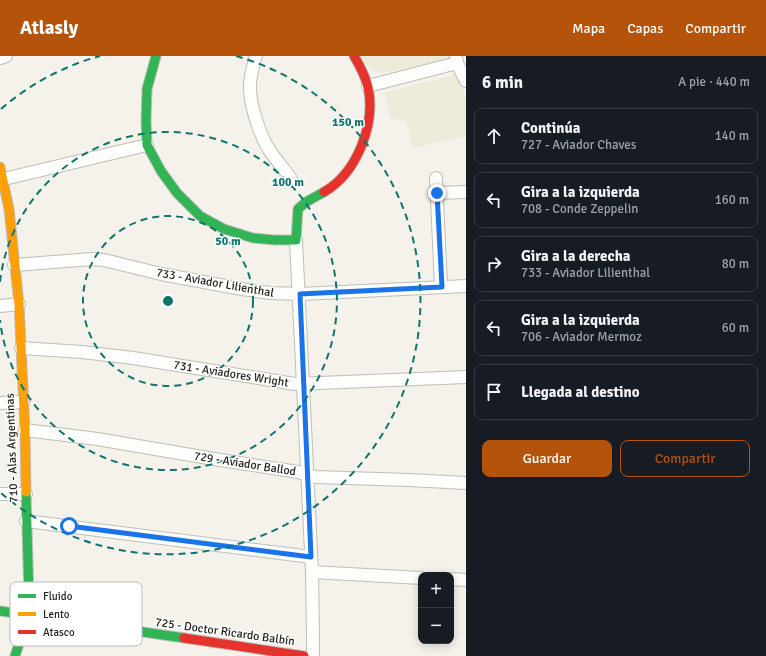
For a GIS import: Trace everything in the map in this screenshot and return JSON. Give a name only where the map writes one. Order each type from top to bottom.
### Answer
[{"type":"street","points":[[0,58],[6,56]]},
{"type":"street","points":[[156,56],[147,89],[147,145],[161,171],[177,194],[200,216],[224,229],[253,238],[296,240]]},
{"type":"street","points":[[256,56],[251,76],[250,90],[257,123],[269,150],[292,181]]},
{"type":"street","points":[[313,656],[312,572],[300,294],[296,240],[298,209],[306,201],[333,186],[343,176],[362,145],[368,127],[370,106],[368,86],[364,74],[354,56]]},
{"type":"street","points":[[368,86],[457,60],[466,81]]},
{"type":"street","points":[[1,176],[147,145]]},
{"type":"street","name":"710 - Alas Argentinas","points":[[1,176],[9,209],[19,304],[25,430],[28,582]]},
{"type":"street","points":[[436,178],[442,287]]},
{"type":"street","points":[[437,193],[466,192]]},
{"type":"street","name":"733 - Aviador Lilienthal","points":[[14,265],[92,259],[104,260],[161,274],[270,293],[300,294],[466,286]]},
{"type":"street","points":[[0,306],[19,304]]},
{"type":"street","name":"731 - Aviadores Wright","points":[[21,348],[82,352],[133,358],[295,384],[466,377]]},
{"type":"street","points":[[0,403],[23,402]]},
{"type":"street","name":"729 - Aviador Ballod","points":[[25,430],[97,439],[298,472],[322,478],[402,480],[466,484]]},
{"type":"street","points":[[0,494],[26,494]]},
{"type":"street","points":[[26,521],[311,557]]},
{"type":"street","points":[[312,572],[418,578]]},
{"type":"street","points":[[454,579],[466,580]]},
{"type":"street","name":"725 - Doctor Ricardo Balbín","points":[[0,611],[10,612]]},
{"type":"street","name":"725 - Doctor Ricardo Balbín","points":[[142,632],[304,656]]},
{"type":"street","name":"710 - Alas Argentinas","points":[[15,656],[19,646]]},
{"type":"shaded area","points":[[359,56],[451,56],[446,60],[383,73],[375,72],[368,68]]},
{"type":"shaded area","points":[[457,75],[460,78],[466,98],[466,136],[413,148],[406,121],[400,122],[399,119],[391,120],[385,93]]},
{"type":"traffic: fast","points":[[156,56],[147,89],[147,145],[161,171],[177,193],[200,216],[224,229],[253,238],[296,240],[298,209],[306,202],[324,192]]},
{"type":"traffic: fast","points":[[26,492],[29,582]]},
{"type":"traffic: fast","points":[[0,611],[10,612]]},
{"type":"traffic: fast","points":[[142,632],[184,638]]},
{"type":"traffic: fast","points":[[15,656],[18,646]]},
{"type":"traffic: slow","points":[[0,167],[9,209],[19,304],[25,430],[26,492]]},
{"type":"traffic: jam","points":[[324,192],[336,184],[355,160],[366,131],[370,101],[368,87],[354,56]]},
{"type":"traffic: jam","points":[[184,638],[304,656]]},
{"type":"route","points":[[69,526],[311,557],[300,294],[442,287],[437,193]]}]
